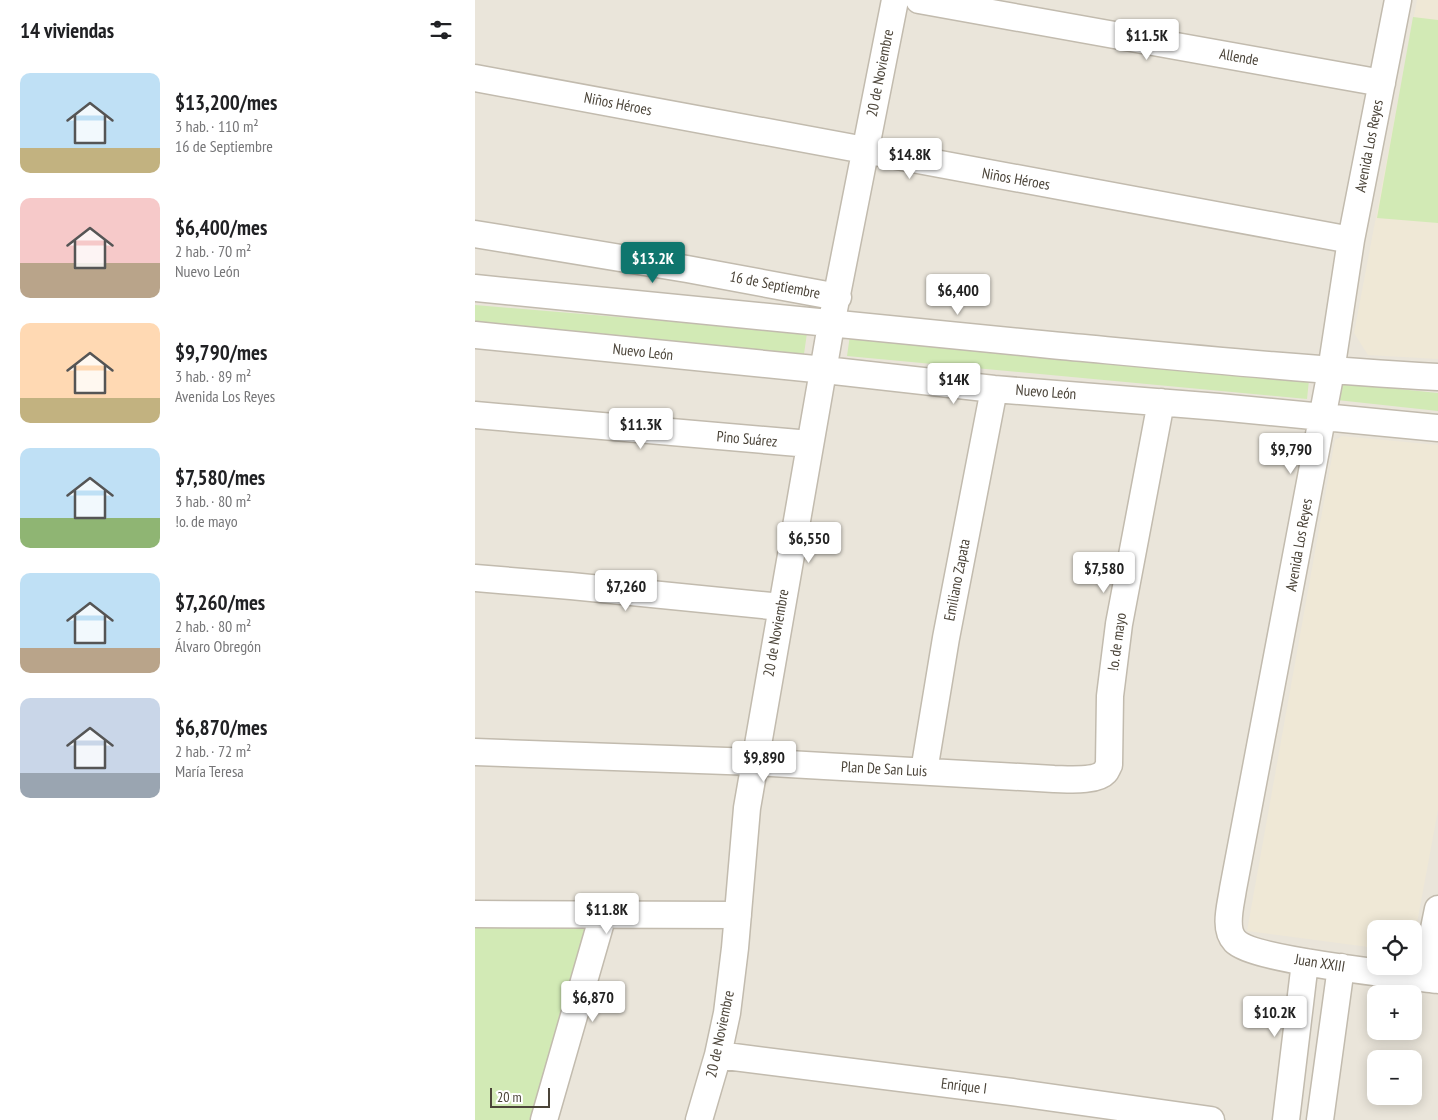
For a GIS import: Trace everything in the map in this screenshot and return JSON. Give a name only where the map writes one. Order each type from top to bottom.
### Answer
[{"type":"street","name":"20 de Noviembre","points":[[699,1120],[718,1055],[727,1013],[747,808],[810,444],[825,370],[831,325],[895,0]]},
{"type":"street","name":"Allende","points":[[919,0],[1382,83]]},
{"type":"street","name":"Avenida Los Reyes","points":[[1235,941],[1230,933],[1229,923],[1233,889],[1331,371],[1351,240],[1398,0]]},
{"type":"street","name":"Niños Héroes","points":[[475,78],[1351,240]]},
{"type":"street","name":"16 de Septiembre","points":[[475,234],[687,269],[838,297]]},
{"type":"street","points":[[475,288],[831,325],[1331,371],[1438,377]]},
{"type":"street","name":"Nuevo León","points":[[475,335],[994,388],[1322,416],[1438,428]]},
{"type":"street","name":"Emiliano Zapata","points":[[923,771],[994,388]]},
{"type":"street","name":"!o. de mayo","points":[[1054,779],[1080,780],[1097,777],[1105,773],[1109,765],[1110,696],[1119,624],[1161,402]]},
{"type":"street","name":"Pino Suárez","points":[[475,415],[810,444]]},
{"type":"street","points":[[475,578],[781,607]]},
{"type":"street","name":"Plan De San Luis","points":[[475,752],[755,762],[1054,779]]},
{"type":"street","points":[[1431,979],[1438,909]]},
{"type":"street","points":[[475,914],[738,915]]},
{"type":"street","points":[[544,1120],[603,914]]},
{"type":"street","name":"Juan XXIII","points":[[1235,941],[1255,951],[1305,962],[1431,979]]},
{"type":"street","points":[[1285,1120],[1305,962]]},
{"type":"street","points":[[1320,1120],[1341,967]]},
{"type":"street","name":"Enrique I","points":[[718,1055],[1012,1092],[1211,1120]]},
{"type":"shaded area","points":[[475,0],[1438,0],[1438,1120],[475,1120]]},
{"type":"shaded area","points":[[1417,0],[1438,0],[1438,359],[1368,355],[1354,333]]},
{"type":"shaded area","points":[[1342,436],[1438,445],[1438,810],[1418,920],[1367,920],[1367,947],[1247,931],[1335,440]]},
{"type":"green space","points":[[1413,17],[1438,20],[1438,223],[1377,218]]},
{"type":"green space","points":[[475,305],[807,333],[804,354],[475,321]]},
{"type":"green space","points":[[850,335],[1309,380],[1307,399],[847,356]]},
{"type":"green space","points":[[1339,383],[1438,393],[1438,411],[1337,400]]},
{"type":"green space","points":[[475,919],[581,919],[587,932],[533,1120],[475,1120]]}]
